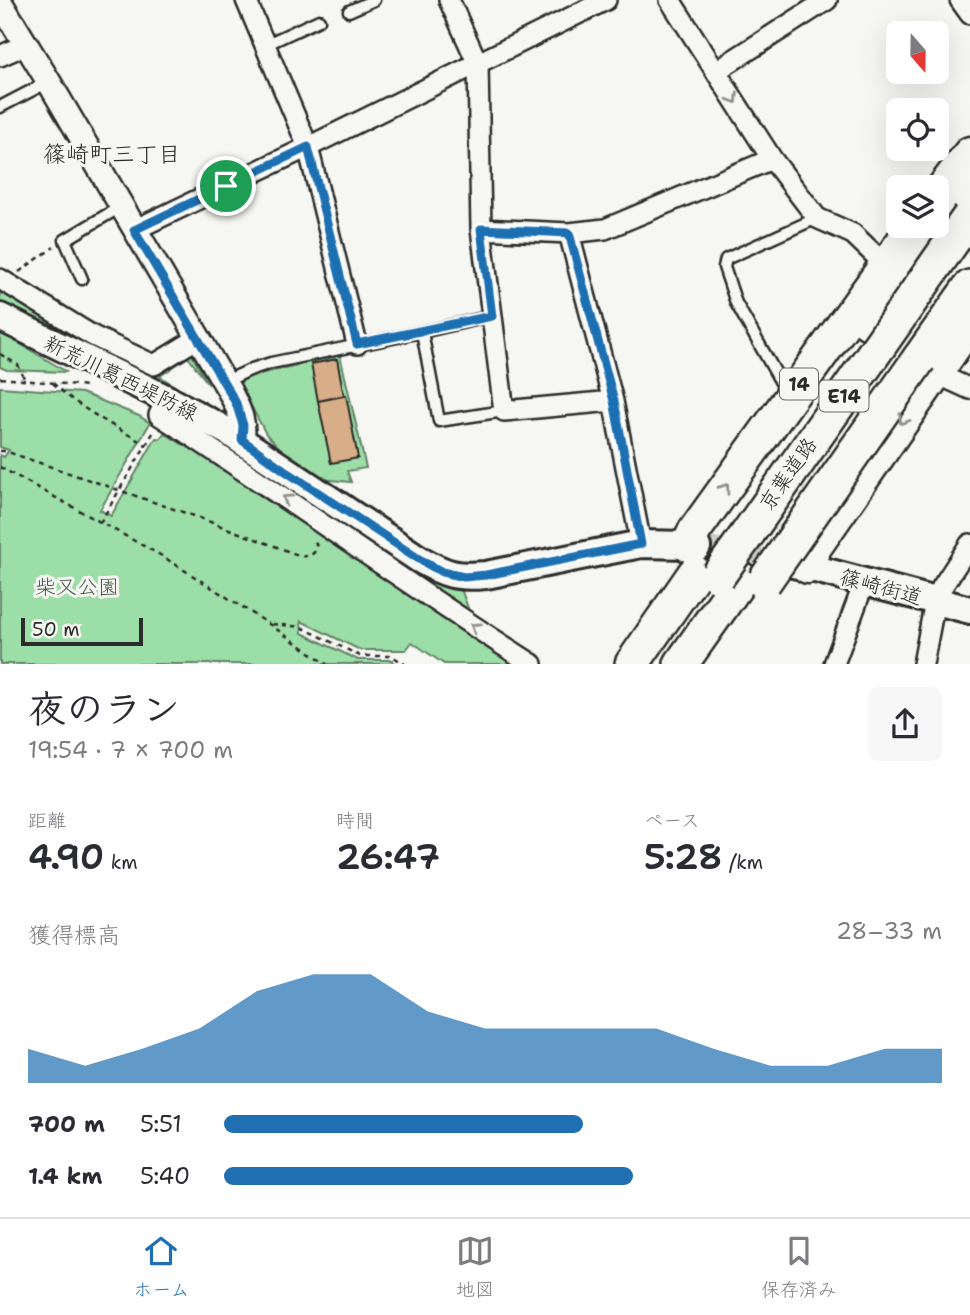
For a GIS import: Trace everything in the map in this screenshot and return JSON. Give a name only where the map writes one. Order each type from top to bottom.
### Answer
[{"type":"highway","points":[[949,180],[970,153]]},
{"type":"highway","name":"E14","points":[[707,664],[717,567],[868,323],[970,183]]},
{"type":"highway","name":"京葉道路","points":[[655,664],[717,567],[970,216]]},
{"type":"highway","name":"京葉道路","points":[[717,567],[695,530],[905,238]]},
{"type":"highway","name":"京葉道路","points":[[681,664],[717,567],[970,251]]},
{"type":"highway","name":"E14","points":[[632,664],[717,567],[927,366],[970,286]]},
{"type":"highway","points":[[800,565],[815,547],[927,366],[970,324]]},
{"type":"main road","name":"新荒川葛西堤防線","points":[[0,317],[167,399],[242,440]]},
{"type":"main road","points":[[242,440],[442,572],[464,577],[486,575],[641,544],[717,567]]},
{"type":"main road","name":"篠崎街道","points":[[800,565],[970,610]]},
{"type":"street","points":[[246,0],[308,147],[357,344]]},
{"type":"street","points":[[449,0],[478,64],[481,229],[504,411],[614,401]]},
{"type":"street","points":[[134,230],[606,0]]},
{"type":"street","points":[[670,0],[772,159],[817,218],[853,234],[884,266]]},
{"type":"street","points":[[716,71],[827,0]]},
{"type":"street","points":[[960,0],[970,14]]},
{"type":"street","points":[[0,2],[236,403],[244,429],[242,440]]},
{"type":"street","points":[[0,56],[25,45]]},
{"type":"street","points":[[481,229],[569,233],[605,229],[772,159]]},
{"type":"street","points":[[569,233],[614,401],[641,544]]},
{"type":"street","points":[[3,281],[93,336],[154,365],[198,338]]},
{"type":"street","points":[[927,366],[970,389]]},
{"type":"street","points":[[167,399],[159,415],[532,664]]},
{"type":"street","points":[[923,664],[935,601],[970,544]]},
{"type":"street","points":[[834,664],[864,583]]},
{"type":"lane","points":[[349,11],[374,0]]},
{"type":"lane","points":[[265,45],[319,20]]},
{"type":"lane","points":[[0,107],[49,82]]},
{"type":"lane","points":[[82,279],[65,240],[121,206]]},
{"type":"lane","points":[[789,397],[736,303],[724,267],[726,259],[817,218]]},
{"type":"lane","points":[[224,382],[271,363],[492,316]]},
{"type":"lane","points":[[422,332],[439,421],[504,411]]},
{"type":"path","points":[[3,281],[65,240]]},
{"type":"path","points":[[0,354],[18,365],[25,380]]},
{"type":"path","points":[[0,377],[86,385],[97,390]]},
{"type":"path","points":[[51,382],[70,400],[146,445]]},
{"type":"path","points":[[100,523],[152,436]]},
{"type":"path","points":[[0,451],[5,450],[301,556],[308,556],[316,551],[312,535]]},
{"type":"path","points":[[0,467],[162,556],[327,664]]},
{"type":"path","points":[[269,624],[301,627],[360,656],[392,656],[405,664]]},
{"type":"green space","points":[[0,285],[154,370],[189,350],[209,385],[188,357],[160,376],[191,397],[0,307]]},
{"type":"green space","points":[[0,332],[67,372],[7,370],[0,367]]},
{"type":"green space","points":[[340,355],[366,468],[347,471],[351,482],[321,479],[280,448],[266,434],[240,385],[243,378]]},
{"type":"green space","name":"柴又公園","points":[[0,387],[82,393],[150,423],[100,510],[111,516],[156,438],[160,439],[164,433],[182,444],[186,439],[524,664],[444,664],[412,642],[406,650],[360,650],[301,621],[302,633],[358,660],[393,660],[392,664],[0,664],[0,455],[4,457],[9,450],[0,447]]},
{"type":"green space","points":[[186,425],[198,425],[437,581],[461,589],[468,608],[466,612]]},
{"type":"building","points":[[337,359],[344,396],[318,401],[311,364]]},
{"type":"building","points":[[346,395],[358,458],[331,463],[318,401]]},
{"type":"tunnel","points":[[697,547],[793,564]]},
{"type":"district","name":"篠崎町三丁目","points":[[112,154]]},
{"type":"route","points":[[308,147],[357,344],[492,316],[481,229],[569,233],[614,401],[641,544],[486,575],[464,577],[442,572],[242,440],[244,429],[236,403],[134,230],[226,186],[308,147]]}]
